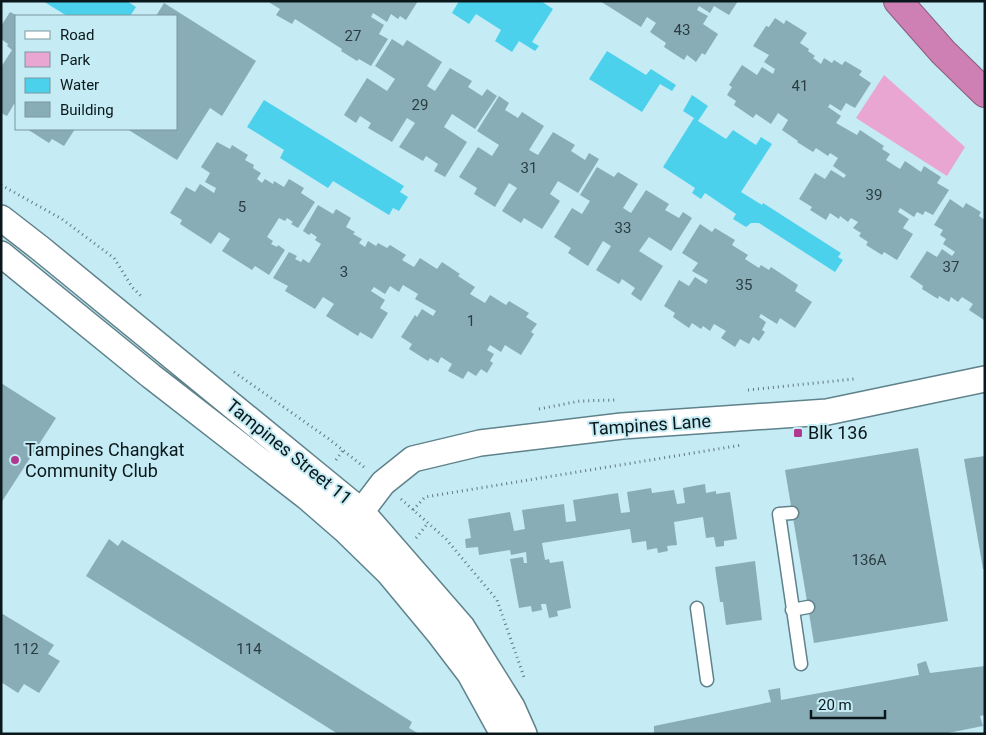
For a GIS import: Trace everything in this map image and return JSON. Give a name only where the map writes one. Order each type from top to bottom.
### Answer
[{"type":"highway","points":[[877,1],[943,52]]},
{"type":"highway","points":[[898,1],[943,52],[985,93]]},
{"type":"street","name":"Tampines Street 11","points":[[1,218],[41,248],[361,511],[462,627],[512,707],[524,734]]},
{"type":"street","name":"Tampines Street 11","points":[[1,254],[151,376],[308,498],[346,530],[389,573],[438,632],[470,674],[503,734]]},
{"type":"street","name":"Tampines Lane","points":[[346,530],[384,483],[413,459],[480,443],[613,427],[827,412],[985,379]]},
{"type":"lane","points":[[792,513],[779,514],[801,664]]},
{"type":"lane","points":[[792,610],[808,607]]},
{"type":"lane","points":[[697,608],[707,680]]},
{"type":"path","points":[[413,510],[425,497],[749,444]]},
{"type":"green space","points":[[884,75],[965,147],[947,176],[856,118]]},
{"type":"water","points":[[43,1],[127,1],[136,7],[131,15],[65,15]]},
{"type":"water","points":[[459,1],[541,1],[553,9],[532,42],[539,46],[535,51],[519,41],[512,52],[495,41],[501,30],[476,14],[469,24],[452,13]]},
{"type":"water","points":[[607,51],[646,75],[651,69],[676,85],[672,91],[660,84],[642,112],[589,79]]},
{"type":"water","points":[[692,95],[708,106],[698,121],[726,139],[733,130],[756,145],[761,137],[772,144],[741,192],[762,205],[763,203],[841,253],[838,257],[843,260],[835,272],[759,223],[751,223],[746,227],[733,219],[736,214],[705,193],[701,199],[692,193],[695,188],[663,167],[694,118],[683,111]]},
{"type":"water","points":[[264,100],[404,186],[400,192],[408,197],[399,211],[393,208],[389,215],[333,181],[328,188],[280,158],[284,150],[247,127]]},
{"type":"building","points":[[267,1],[418,1],[406,20],[400,16],[398,19],[391,14],[387,22],[373,13],[371,17],[384,25],[379,34],[388,39],[371,66],[359,59],[357,61],[341,51],[342,49],[295,19],[292,24],[276,15],[280,9]]},
{"type":"building","points":[[600,1],[738,1],[729,15],[714,6],[710,13],[699,6],[697,10],[708,16],[703,24],[718,34],[705,55],[702,53],[696,62],[687,55],[684,60],[664,47],[666,43],[650,32],[656,23],[647,17],[641,27]]},
{"type":"building","points":[[164,3],[256,61],[222,116],[210,108],[177,160],[129,130],[178,130],[178,15],[157,15]]},
{"type":"building","points":[[10,12],[16,15],[15,104],[7,116],[1,113],[1,67],[12,50],[1,39],[1,26]]},
{"type":"building","points":[[775,18],[784,24],[786,20],[807,33],[800,43],[809,49],[808,51],[815,56],[813,58],[821,64],[824,58],[832,63],[834,60],[842,65],[845,61],[862,71],[859,75],[871,83],[855,108],[846,103],[841,111],[830,104],[828,107],[841,116],[836,123],[857,135],[860,130],[884,146],[882,149],[890,154],[886,160],[900,169],[905,161],[921,172],[924,166],[941,177],[937,183],[949,190],[933,215],[925,211],[923,215],[917,212],[914,217],[900,208],[898,212],[909,219],[903,228],[913,234],[897,260],[884,252],[882,255],[866,245],[868,242],[859,236],[861,233],[853,228],[858,222],[851,218],[848,222],[840,216],[839,219],[830,213],[826,220],[810,210],[812,207],[799,199],[815,173],[825,179],[831,170],[844,178],[846,175],[833,166],[838,158],[830,153],[828,156],[816,148],[813,152],[797,142],[782,130],[788,120],[778,113],[771,124],[756,114],[753,118],[734,105],[736,101],[727,95],[732,87],[729,85],[742,65],[757,75],[762,67],[773,74],[775,69],[764,62],[769,55],[753,46],[766,26],[769,27]]},
{"type":"building","points":[[392,39],[403,46],[407,40],[442,62],[427,86],[435,91],[450,68],[472,81],[468,87],[482,96],[487,89],[497,96],[475,129],[452,114],[444,127],[467,142],[445,177],[434,171],[438,164],[426,156],[423,161],[399,147],[415,123],[407,118],[392,142],[368,128],[371,123],[360,116],[356,123],[344,115],[367,78],[387,91],[395,79],[375,66]]},
{"type":"building","points":[[499,96],[509,103],[505,110],[518,118],[522,112],[544,126],[529,150],[538,155],[553,132],[575,145],[571,151],[585,160],[589,153],[599,159],[578,193],[558,181],[550,194],[560,201],[542,229],[524,218],[521,223],[502,211],[517,188],[509,183],[495,207],[474,194],[477,188],[459,177],[478,147],[492,156],[499,145],[477,131]]},
{"type":"building","points":[[29,130],[74,130],[64,146],[52,139],[49,143]]},
{"type":"building","points":[[217,142],[230,149],[232,145],[248,155],[245,160],[254,165],[253,168],[261,173],[257,179],[262,183],[265,179],[273,184],[274,181],[284,187],[289,179],[304,188],[301,193],[315,202],[298,228],[291,224],[293,222],[287,218],[285,221],[279,218],[267,237],[273,241],[271,244],[277,247],[278,245],[285,250],[269,275],[255,266],[252,270],[222,251],[230,239],[219,232],[211,244],[180,224],[182,220],[170,213],[186,187],[195,192],[200,184],[214,193],[216,188],[205,182],[210,173],[201,167]]},
{"type":"building","points":[[597,167],[614,177],[618,172],[638,184],[623,208],[631,213],[646,190],[669,204],[665,210],[679,218],[683,212],[692,218],[671,251],[649,237],[639,251],[663,266],[641,301],[631,294],[635,288],[622,279],[619,284],[596,270],[611,246],[603,241],[588,266],[568,253],[571,248],[554,237],[572,208],[582,214],[590,201],[580,195]]},
{"type":"building","points":[[950,199],[963,208],[966,203],[981,212],[979,216],[985,220],[984,320],[969,310],[973,304],[962,297],[958,302],[951,297],[949,302],[939,296],[938,299],[922,289],[923,286],[910,277],[927,251],[937,257],[942,249],[952,256],[955,252],[943,244],[946,239],[940,235],[943,230],[934,225]]},
{"type":"building","points":[[318,205],[333,214],[336,209],[351,218],[346,227],[362,239],[359,243],[365,247],[368,241],[376,246],[378,243],[387,248],[390,245],[406,255],[402,260],[414,267],[420,258],[437,269],[442,262],[475,287],[470,294],[485,303],[490,295],[506,305],[509,301],[529,313],[526,317],[537,324],[531,332],[534,334],[521,355],[505,345],[501,352],[490,345],[487,350],[494,354],[490,361],[493,363],[487,373],[481,369],[476,376],[468,371],[463,379],[448,371],[452,364],[441,357],[438,363],[430,358],[428,361],[409,349],[412,344],[401,337],[415,315],[417,317],[422,309],[433,316],[436,311],[415,299],[418,294],[403,285],[399,292],[390,286],[385,294],[374,287],[371,291],[385,300],[380,308],[388,313],[372,339],[360,332],[358,336],[326,316],[334,304],[323,297],[315,309],[285,291],[288,286],[273,278],[289,252],[297,256],[295,259],[301,262],[303,259],[309,263],[321,244],[315,240],[317,237],[303,231]]},
{"type":"building","points":[[700,224],[712,232],[715,228],[735,240],[732,245],[748,255],[745,259],[759,268],[761,265],[769,270],[771,267],[798,285],[795,291],[812,302],[795,328],[780,318],[777,324],[761,314],[759,317],[766,322],[762,330],[765,332],[759,341],[753,337],[749,344],[740,339],[735,347],[721,338],[726,331],[714,324],[710,331],[703,326],[701,329],[692,323],[689,328],[673,317],[675,313],[664,306],[679,280],[689,286],[695,277],[706,284],[708,280],[692,271],[698,263],[682,253]]},
{"type":"building","name":"Tampines Changkat Community Club","points":[[1,383],[56,418],[1,503]]},
{"type":"building","points":[[918,448],[948,621],[814,643],[785,470]]},
{"type":"building","points":[[985,456],[985,569],[983,569],[964,459]]},
{"type":"building","points":[[705,484],[706,493],[716,491],[716,494],[730,492],[737,539],[724,541],[724,546],[716,547],[714,537],[706,538],[703,517],[674,522],[677,545],[667,546],[668,551],[658,553],[657,548],[647,550],[646,541],[632,543],[630,529],[542,543],[545,560],[549,559],[550,563],[563,561],[571,608],[557,611],[558,616],[549,618],[546,604],[541,604],[542,610],[532,612],[531,606],[519,608],[510,559],[523,557],[524,563],[527,563],[526,552],[511,555],[510,550],[479,555],[478,547],[466,548],[465,539],[471,538],[468,519],[510,512],[514,531],[525,529],[522,510],[564,504],[566,522],[576,521],[573,500],[618,493],[621,513],[630,512],[627,492],[651,488],[652,493],[674,490],[677,504],[685,503],[683,488]]},
{"type":"building","points":[[109,539],[118,546],[122,540],[412,722],[409,728],[419,734],[338,734],[86,576]]},
{"type":"building","points":[[755,561],[762,620],[726,625],[723,602],[720,602],[715,567]]},
{"type":"building","points":[[1,613],[54,645],[48,654],[60,661],[39,693],[24,684],[18,693],[1,682]]},
{"type":"building","points":[[926,661],[930,673],[985,666],[985,715],[980,716],[983,726],[943,734],[654,734],[654,726],[771,702],[768,690],[780,688],[781,700],[919,675],[917,664]]},
{"type":"place","name":"Blk 136","points":[[798,433]]},
{"type":"place","name":"Tampines Changkat Community Club","points":[[15,460]]}]
